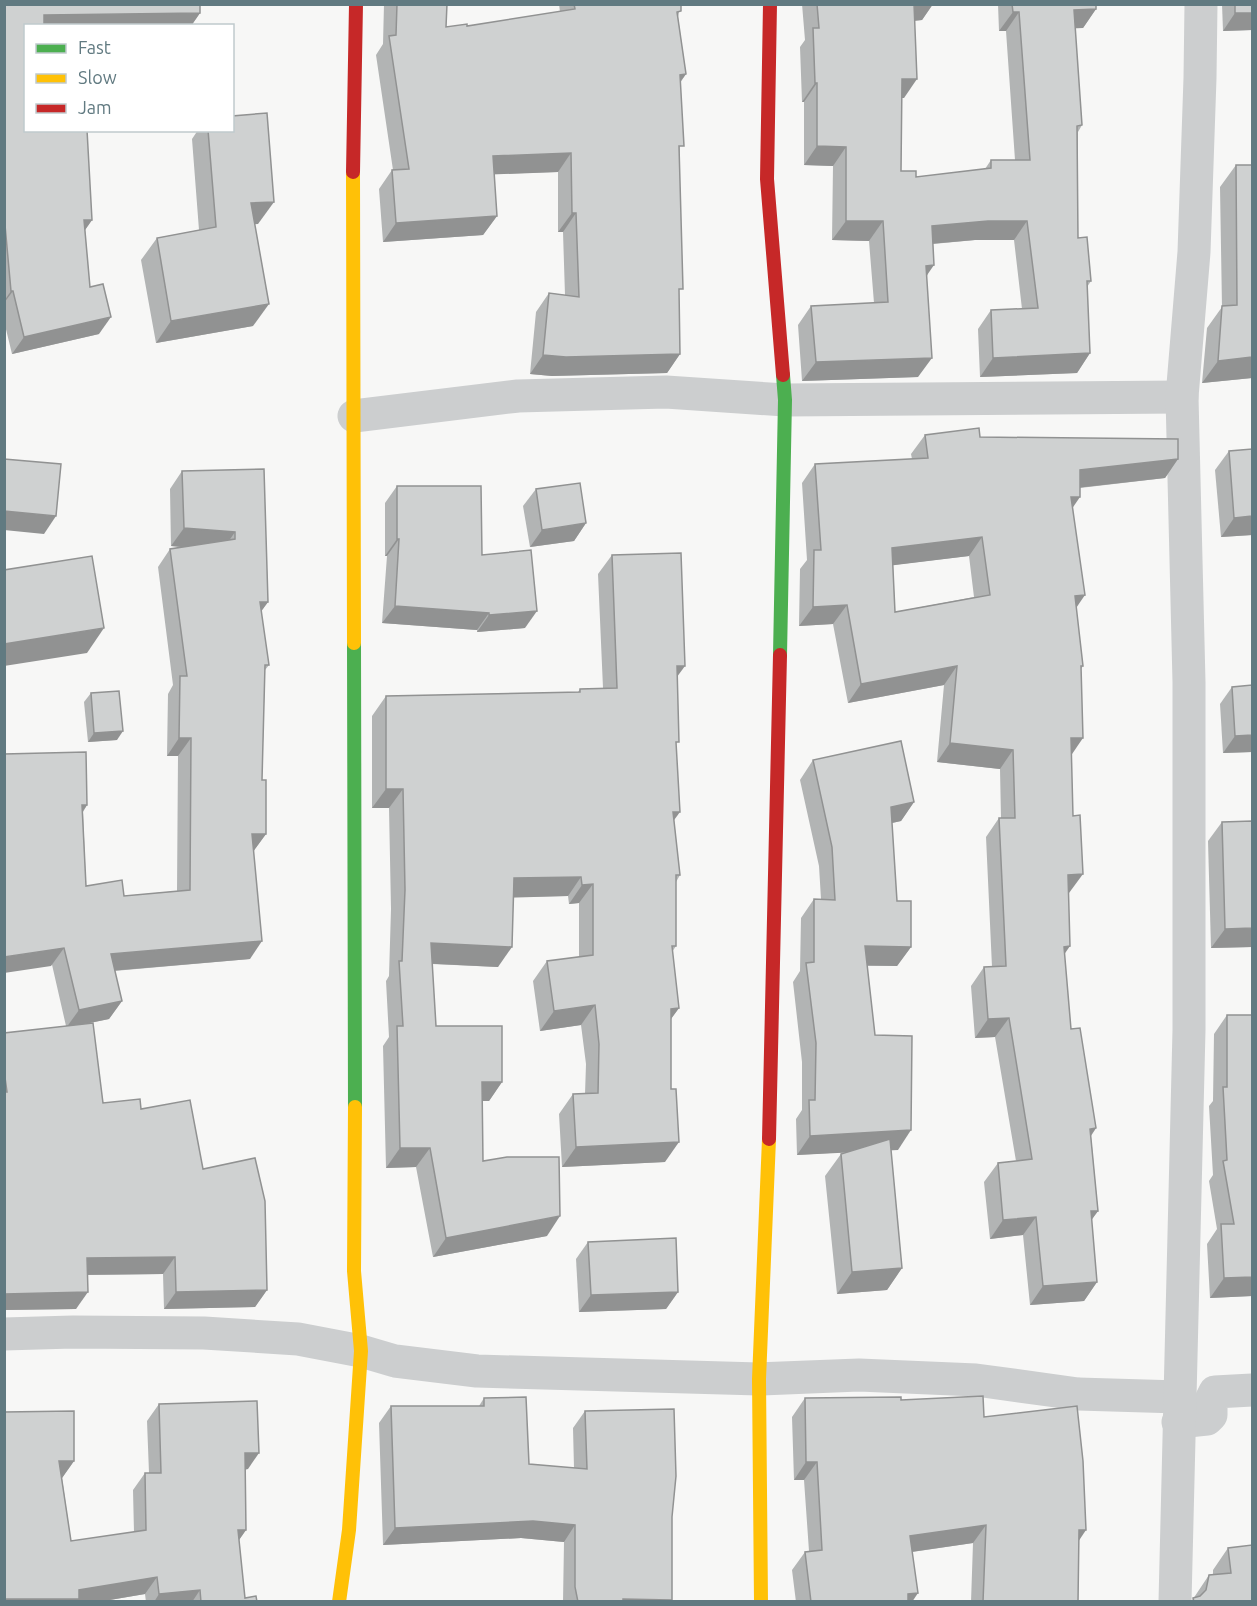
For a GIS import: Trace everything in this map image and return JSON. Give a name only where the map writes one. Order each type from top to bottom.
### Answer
[{"type":"street","points":[[339,1602],[349,1530],[361,1351],[354,1270],[352,233],[356,4]]},
{"type":"street","points":[[761,1602],[759,1379],[772,1068],[785,400],[767,179],[770,4]]},
{"type":"street","points":[[1174,1602],[1189,1030],[1189,682],[1182,397],[1194,252],[1201,4]]},
{"type":"street","points":[[354,416],[518,396],[666,392],[785,400],[1182,397]]},
{"type":"street","points":[[4,1334],[204,1333],[298,1339],[361,1351],[395,1361],[477,1371],[759,1379],[859,1375],[976,1380],[1179,1409],[1207,1419],[1211,1415],[1211,1400],[1215,1392],[1252,1390]]},
{"type":"building","points":[[4,4],[200,4],[200,13],[44,15],[44,24],[24,24],[24,132],[87,132],[92,220],[84,220],[90,287],[103,284],[111,317],[24,337],[13,291],[11,291],[4,225]]},
{"type":"building","points":[[397,4],[447,4],[446,27],[467,24],[467,26],[575,9],[574,4],[681,4],[681,11],[677,12],[686,74],[680,75],[684,146],[679,146],[683,289],[679,289],[680,354],[566,357],[543,355],[549,293],[579,297],[576,213],[572,213],[571,153],[493,156],[497,216],[396,223],[392,170],[409,169],[389,36],[396,35]]},
{"type":"building","points":[[817,4],[914,4],[917,79],[902,79],[901,171],[916,171],[916,177],[991,168],[991,160],[1030,160],[1019,12],[1013,12],[1012,4],[1096,4],[1096,9],[1074,10],[1082,125],[1077,126],[1078,238],[1087,237],[1091,281],[1087,281],[1090,353],[993,358],[991,310],[1038,308],[1027,221],[988,221],[932,226],[934,265],[926,266],[932,358],[816,362],[811,306],[888,302],[883,221],[846,221],[846,147],[817,146],[817,83],[815,83],[813,28],[819,28]]},
{"type":"building","points":[[1235,4],[1252,4],[1252,13],[1235,13]]},
{"type":"building","points":[[267,113],[274,202],[251,203],[269,304],[171,321],[157,238],[216,227],[208,132],[234,132],[234,116]]},
{"type":"building","points":[[1236,165],[1252,165],[1252,357],[1218,361],[1222,306],[1237,305]]},
{"type":"building","points":[[979,428],[980,437],[1178,439],[1178,459],[1080,470],[1080,497],[1071,497],[1085,595],[1075,596],[1083,666],[1081,666],[1083,738],[1071,738],[1073,816],[1080,815],[1083,874],[1068,875],[1070,946],[1064,947],[1071,1029],[1080,1028],[1096,1128],[1090,1129],[1098,1211],[1091,1211],[1097,1282],[1043,1286],[1036,1217],[1003,1220],[998,1163],[1032,1159],[1009,1018],[988,1019],[984,967],[1006,966],[999,818],[1015,818],[1013,750],[950,743],[957,666],[861,684],[847,605],[813,607],[814,550],[821,550],[815,464],[928,458],[925,435]],"holes":[[[982,537],[990,595],[895,612],[892,548]]]},
{"type":"building","points":[[1252,449],[1252,516],[1234,518],[1229,451]]},
{"type":"building","points":[[4,459],[61,464],[56,516],[4,511]]},
{"type":"building","points":[[264,469],[268,602],[260,602],[269,665],[265,665],[262,780],[266,780],[266,834],[252,834],[262,941],[111,954],[122,1001],[79,1010],[64,948],[4,957],[4,754],[86,752],[87,805],[82,805],[86,886],[122,880],[124,896],[190,890],[191,738],[179,738],[180,676],[187,676],[170,549],[235,539],[235,532],[184,528],[182,471]]},
{"type":"building","points":[[580,483],[586,523],[542,530],[536,489]]},
{"type":"building","points":[[397,486],[481,486],[482,555],[531,550],[537,611],[489,615],[489,613],[395,606],[399,539],[397,539]]},
{"type":"building","points":[[681,553],[685,666],[677,666],[679,742],[676,742],[680,812],[673,812],[680,875],[676,875],[676,946],[672,946],[679,1008],[671,1009],[671,1089],[676,1089],[679,1142],[576,1147],[573,1094],[598,1093],[599,1044],[595,1005],[554,1011],[547,961],[593,955],[593,884],[582,885],[581,877],[514,878],[512,947],[431,943],[436,1026],[502,1026],[502,1082],[482,1082],[483,1161],[507,1157],[559,1157],[560,1216],[446,1238],[430,1148],[400,1148],[397,1026],[403,1026],[399,961],[402,961],[405,890],[403,789],[386,789],[386,696],[580,692],[580,689],[617,688],[612,555]]},
{"type":"building","points":[[92,556],[104,628],[4,644],[4,570]]},
{"type":"building","points":[[1252,685],[1252,735],[1235,736],[1232,687]]},
{"type":"building","points":[[119,691],[123,731],[94,733],[91,693]]},
{"type":"building","points":[[901,741],[914,802],[891,807],[897,901],[911,901],[911,947],[865,946],[875,1035],[912,1036],[911,1130],[810,1136],[809,1100],[815,1100],[816,1043],[806,963],[814,962],[814,899],[835,900],[832,847],[813,760]]},
{"type":"building","points":[[1252,821],[1252,928],[1225,929],[1222,822]]},
{"type":"building","points":[[1227,1015],[1252,1015],[1252,1277],[1224,1278],[1221,1224],[1234,1224],[1223,1161],[1227,1160],[1223,1087],[1227,1087]]},
{"type":"building","points":[[93,1023],[103,1103],[140,1099],[141,1109],[190,1100],[203,1169],[255,1158],[265,1201],[267,1290],[176,1292],[175,1257],[87,1258],[88,1292],[4,1294],[4,1092],[7,1092],[4,1070],[4,1033]]},
{"type":"building","points":[[890,1139],[902,1268],[852,1272],[841,1154]]},
{"type":"building","points":[[676,1238],[678,1292],[591,1295],[588,1242]]},
{"type":"building","points":[[983,1396],[984,1417],[1077,1406],[1083,1461],[1086,1530],[1079,1530],[1078,1602],[983,1602],[986,1525],[910,1536],[918,1593],[908,1594],[908,1602],[811,1602],[805,1552],[822,1550],[817,1462],[806,1462],[805,1398],[901,1397],[901,1400]]},
{"type":"building","points":[[526,1397],[529,1464],[587,1469],[585,1411],[674,1409],[676,1476],[672,1517],[672,1600],[623,1599],[623,1602],[578,1602],[575,1587],[575,1525],[533,1521],[395,1528],[391,1406],[484,1406],[484,1398]]},
{"type":"building","points":[[257,1401],[259,1453],[245,1453],[246,1530],[238,1530],[245,1598],[256,1596],[257,1602],[201,1602],[200,1590],[159,1594],[157,1577],[79,1590],[79,1599],[4,1599],[4,1412],[74,1411],[74,1461],[59,1461],[71,1541],[146,1530],[145,1473],[161,1473],[159,1404]]},
{"type":"building","points":[[1252,1545],[1252,1602],[1194,1602],[1193,1598],[1200,1596],[1206,1590],[1209,1575],[1231,1573],[1228,1548]]},
{"type":"traffic: fast","points":[[780,655],[785,400],[783,375]]},
{"type":"traffic: fast","points":[[354,643],[355,1107]]},
{"type":"traffic: slow","points":[[353,172],[354,643]]},
{"type":"traffic: slow","points":[[339,1602],[349,1530],[361,1351],[354,1271],[355,1107]]},
{"type":"traffic: slow","points":[[761,1602],[759,1379],[769,1139]]},
{"type":"traffic: jam","points":[[353,172],[356,4]]},
{"type":"traffic: jam","points":[[770,4],[767,179],[783,375]]},
{"type":"traffic: jam","points":[[769,1139],[780,655]]}]
